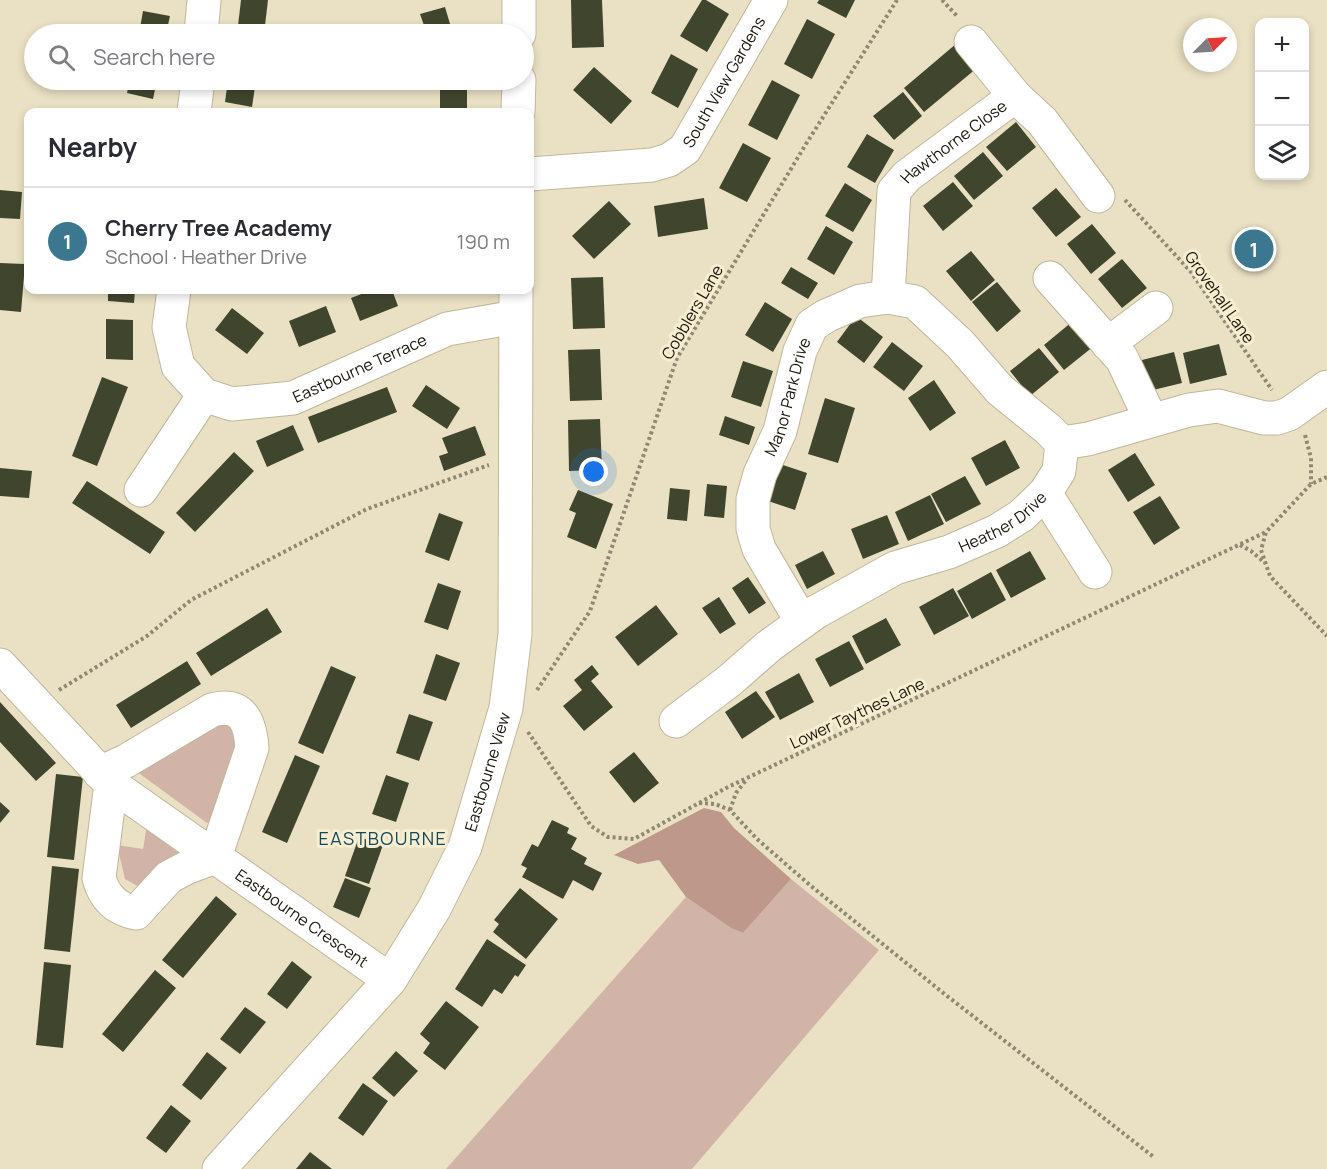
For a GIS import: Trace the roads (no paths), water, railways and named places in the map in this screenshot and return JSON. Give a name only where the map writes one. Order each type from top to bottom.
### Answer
[{"type":"street","points":[[202,24],[204,0]]},
{"type":"street","points":[[502,0],[519,21]]},
{"type":"street","name":"South View Gardens","points":[[534,174],[651,165],[669,160],[685,148],[771,0]]},
{"type":"street","points":[[965,30],[1006,84]]},
{"type":"street","name":"Hawthorne Close","points":[[888,297],[894,192],[907,176],[1006,84],[1108,195]]},
{"type":"street","points":[[194,108],[197,90]]},
{"type":"street","points":[[518,108],[519,90]]},
{"type":"street","points":[[1050,278],[1122,359],[1151,420]]},
{"type":"street","points":[[141,490],[204,395],[178,366],[169,327],[173,294]]},
{"type":"street","name":"Manor Park Drive","points":[[802,622],[759,549],[753,529],[753,499],[760,474],[780,431],[800,351],[812,324],[860,301],[888,297],[915,302],[960,344],[1000,390],[1062,443]]},
{"type":"street","name":"Eastbourne Terrace","points":[[204,395],[232,404],[293,398],[447,329],[515,303]]},
{"type":"street","name":"Eastbourne View","points":[[219,1169],[390,980],[434,909],[465,847],[512,714],[515,634],[515,303]]},
{"type":"street","points":[[1108,344],[1156,308]]},
{"type":"street","points":[[1062,443],[1088,439],[1189,410],[1218,406],[1264,418],[1276,418],[1289,414],[1327,387]]},
{"type":"street","name":"Heather Drive","points":[[676,721],[729,681],[769,646],[847,593],[895,568],[949,552],[997,531],[1021,516],[1045,493],[1059,471],[1062,443]]},
{"type":"street","points":[[1045,493],[1095,572]]},
{"type":"street","name":"Eastbourne Crescent","points":[[0,665],[105,778],[390,980]]},
{"type":"street","points":[[223,707],[235,709],[246,720],[251,732],[252,748],[214,857],[169,877],[136,913],[114,904],[102,890],[99,878],[105,778],[126,761],[212,710],[223,707]]},
{"type":"place","name":"Cherry Tree Academy","points":[[1254,249]]},
{"type":"district","name":"EASTBOURNE","points":[[383,839]]}]
